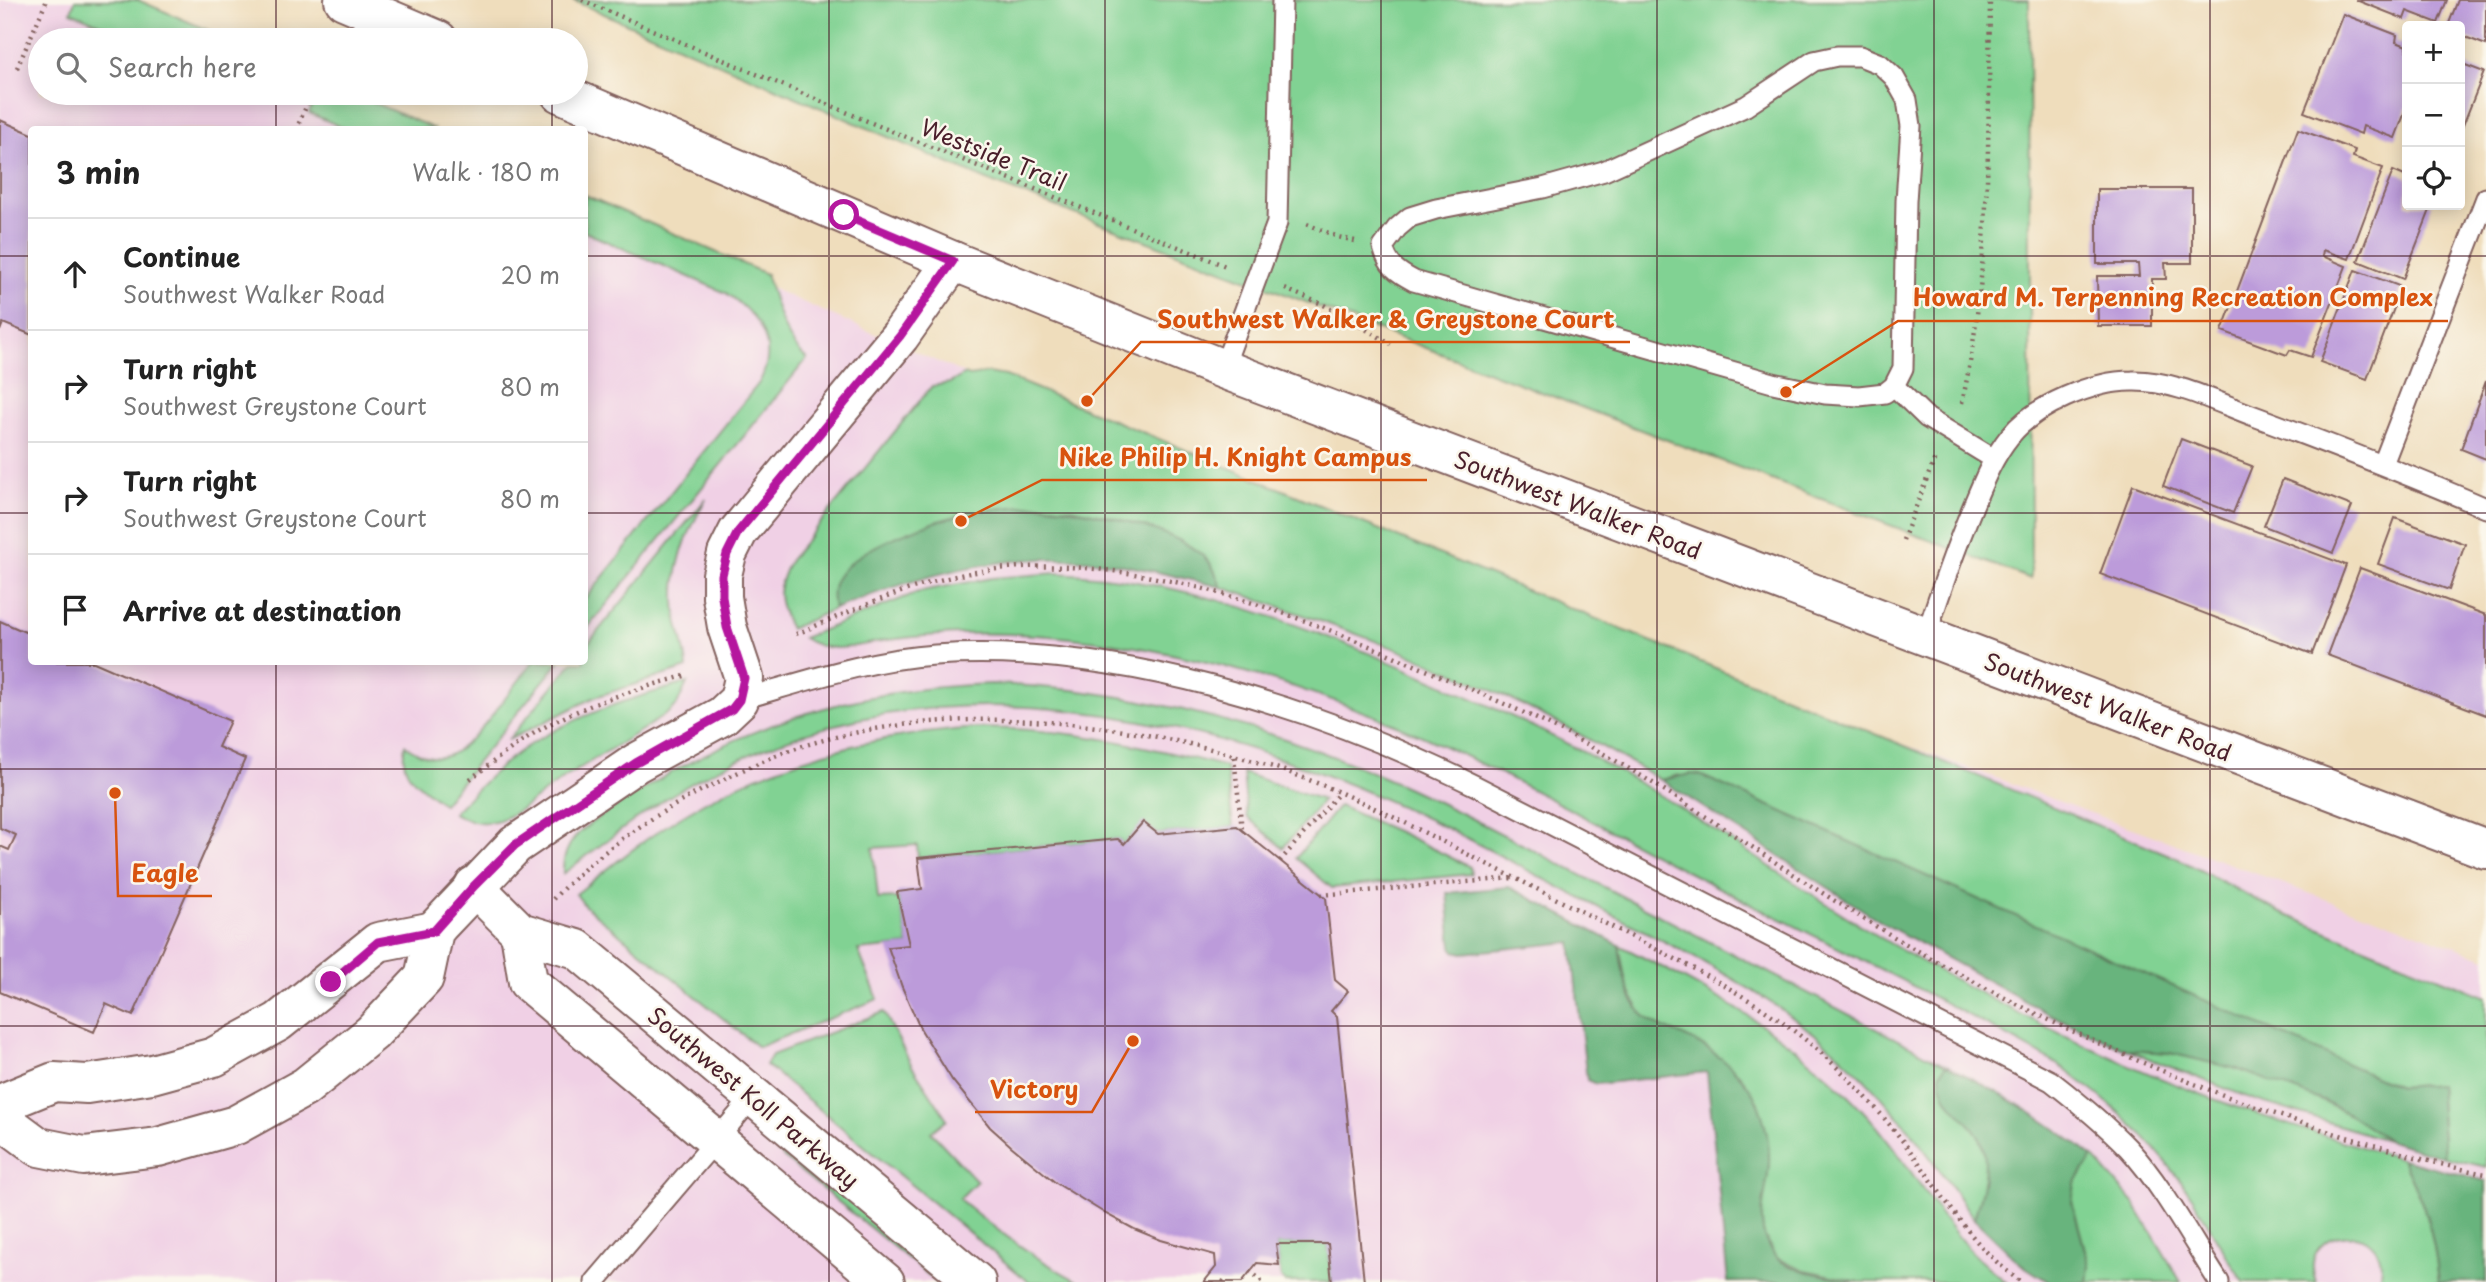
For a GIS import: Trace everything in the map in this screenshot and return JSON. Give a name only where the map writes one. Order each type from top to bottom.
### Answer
[{"type":"street","points":[[344,0],[410,28]]},
{"type":"street","name":"Southwest Walker Road","points":[[588,105],[953,261],[1223,369],[2486,849]]},
{"type":"street","points":[[0,1118],[39,1147],[84,1156],[158,1147],[236,1125],[305,1087],[372,1033],[424,978],[434,931],[515,845],[662,747],[722,716],[739,700],[744,678],[727,627],[722,597],[722,575],[727,554],[738,532],[900,336],[953,261]]},
{"type":"street","name":"Southwest Koll Parkway","points":[[474,886],[520,932],[577,949],[976,1282]]},
{"type":"street","points":[[0,1104],[54,1082],[87,1084],[152,1074],[214,1057],[278,1022],[378,942],[434,931]]},
{"type":"street","points":[[520,932],[528,982],[885,1282]]},
{"type":"lane","points":[[1223,369],[1277,223],[1282,0]]},
{"type":"lane","points":[[1837,56],[1860,56],[1880,64],[1894,77],[1908,100],[1911,127],[1906,201],[1903,368],[1894,386],[1885,393],[1859,396],[1825,394],[1729,372],[1414,281],[1396,271],[1387,261],[1383,247],[1397,228],[1410,217],[1436,209],[1543,188],[1604,171],[1746,106],[1814,61],[1837,56]]},
{"type":"lane","points":[[2382,464],[2486,198]]},
{"type":"lane","points":[[1926,636],[1952,558],[1994,458],[2018,428],[2033,415],[2064,398],[2099,384],[2133,381],[2176,387],[2382,464],[2486,508]]},
{"type":"lane","points":[[1894,386],[1927,418],[1994,458]]},
{"type":"lane","points":[[739,700],[830,674],[884,663],[933,655],[1017,654],[1122,666],[1174,678],[1273,705],[1358,734],[1419,758],[1476,786],[2051,1082],[2094,1115],[2130,1150],[2219,1282]]},
{"type":"lane","points":[[596,1282],[753,1097]]},
{"type":"path","points":[[34,28],[47,0]]},
{"type":"path","name":"Westside Trail","points":[[582,0],[891,131],[1322,304],[1391,344]]},
{"type":"path","points":[[1962,405],[1974,334],[1985,225],[1990,0]]},
{"type":"path","points":[[16,68],[28,42]]},
{"type":"path","points":[[298,126],[307,105]]},
{"type":"path","points":[[1277,211],[1338,237],[1383,247]]},
{"type":"path","points":[[1903,540],[1937,451]]},
{"type":"path","points":[[796,634],[900,591],[1001,568],[1096,568],[1179,583],[1239,600],[1310,623],[1404,660],[1499,701],[1583,742],[1674,796],[1886,933],[1970,980],[2088,1039],[2156,1070],[2278,1116],[2486,1174]]},
{"type":"path","points":[[470,779],[550,724],[596,702],[688,675]]},
{"type":"path","points":[[520,932],[567,884],[617,840],[741,770],[805,745],[887,728],[939,722],[1012,720],[1074,723],[1136,733],[1276,768],[1339,793],[1427,833],[1712,978],[1748,1000],[1806,1040],[1843,1074],[1886,1119],[1958,1222],[1995,1263],[2021,1282]]},
{"type":"path","points":[[1234,757],[1242,830]]},
{"type":"path","points":[[1280,861],[1339,793]]},
{"type":"path","points":[[1321,895],[1514,878]]},
{"type":"path","points":[[1250,1271],[1262,1282]]},
{"type":"shaded area","points":[[0,0],[99,0],[168,28],[28,28],[28,105],[353,105],[403,126],[28,126],[28,665],[588,665],[588,207],[970,376],[981,377],[1889,747],[1892,740],[2486,958],[2486,1282],[0,1282]]},
{"type":"green space","points":[[75,0],[138,0],[203,28],[109,28],[71,12]]},
{"type":"green space","points":[[572,0],[2029,0],[2031,579],[994,183]]},
{"type":"green space","points":[[312,105],[379,105],[428,126],[339,126],[309,113]]},
{"type":"green space","points":[[588,196],[766,274],[786,331],[798,351],[807,359],[588,627],[588,595],[759,383],[765,369],[767,356],[762,332],[748,311],[726,293],[588,233]]},
{"type":"green space","points":[[987,373],[1006,376],[2177,858],[2279,912],[2486,997],[2486,1167],[2444,1157],[2439,1084],[2399,1087],[1678,775],[1661,780],[1605,748],[1475,682],[1404,652],[1221,587],[1210,563],[1180,541],[1107,516],[1041,505],[903,534],[868,551],[849,564],[833,601],[834,609],[790,629],[779,594],[790,560],[932,386],[950,383],[965,374],[970,376]]},
{"type":"green space","points":[[706,499],[686,540],[675,583],[676,614],[687,668],[595,697],[508,740],[570,665],[588,665],[588,643]]},
{"type":"green space","points":[[1041,505],[1131,522],[1176,539],[1209,562],[1221,587],[1111,563],[1061,559],[1028,560],[995,563],[929,577],[834,609],[832,597],[837,578],[847,566],[880,544],[960,515]]},
{"type":"green space","points":[[1057,573],[1105,577],[1200,595],[1293,624],[1427,678],[1538,729],[1619,772],[1903,951],[2044,1026],[2116,1060],[2216,1100],[2402,1159],[2427,1219],[2439,1282],[2378,1282],[2380,1261],[2374,1247],[2362,1238],[2347,1236],[2331,1239],[2319,1248],[2313,1262],[2316,1282],[2244,1282],[2193,1199],[2164,1159],[2131,1124],[2095,1092],[2055,1063],[1919,989],[1523,785],[1422,736],[1358,710],[1292,686],[1191,658],[1090,640],[1023,634],[956,634],[834,648],[823,647],[803,638],[921,591],[992,578]]},
{"type":"green space","points":[[531,665],[557,665],[443,804],[413,780],[405,765],[405,745],[429,757],[446,756],[468,742]]},
{"type":"green space","points":[[687,683],[677,705],[668,713],[503,819],[479,822],[453,813],[506,762],[545,736],[604,709]]},
{"type":"green space","points":[[992,684],[1096,693],[1147,702],[1248,727],[1347,762],[1476,820],[1946,1065],[1940,1074],[1945,1092],[1977,1133],[1984,1153],[1983,1188],[1974,1219],[1889,1105],[1829,1046],[1772,1003],[1681,950],[1413,812],[1351,785],[1222,740],[1089,712],[1021,707],[954,707],[859,719],[777,743],[699,779],[646,812],[563,874],[567,850],[573,840],[590,824],[664,777],[752,733],[797,716],[891,693]]},
{"type":"green space","points":[[979,728],[1042,731],[1104,739],[1226,767],[1233,827],[1158,834],[1143,823],[1124,844],[1118,839],[918,858],[917,845],[873,848],[878,899],[899,898],[909,945],[858,950],[878,999],[758,1047],[585,906],[576,894],[666,826],[714,797],[786,765],[824,753],[900,736]]},
{"type":"green space","points":[[1243,773],[1323,800],[1283,848],[1247,817]]},
{"type":"green space","points":[[1691,774],[1700,775],[2399,1087],[2439,1084],[2444,1157],[2390,1141],[2325,1102],[2237,1069],[2170,1053],[2127,1050],[2051,1015],[1886,925],[1661,780]]},
{"type":"green space","points":[[1339,806],[1470,867],[1471,874],[1332,888],[1296,858]]},
{"type":"green space","points":[[1509,887],[1619,945],[1629,991],[1643,1015],[1657,1025],[1704,1047],[1738,1074],[1755,1098],[1767,1134],[1769,1162],[1762,1221],[1767,1243],[1774,1255],[1789,1266],[1859,1282],[1728,1282],[1707,1072],[1596,1084],[1587,1080],[1571,942],[1463,953],[1452,947],[1447,893]]},
{"type":"green space","points":[[1619,945],[1720,999],[1811,1061],[1867,1115],[1963,1242],[2006,1282],[1859,1282],[1801,1269],[1776,1258],[1763,1233],[1760,1219],[1769,1162],[1758,1103],[1741,1076],[1706,1048],[1645,1017],[1626,983]]},
{"type":"green space","points":[[884,1012],[912,1066],[947,1119],[931,1132],[977,1181],[959,1199],[1017,1244],[1079,1282],[1029,1282],[766,1065],[772,1055]]},
{"type":"green space","points":[[2127,1050],[2181,1055],[2267,1078],[2344,1112],[2390,1141],[2255,1100]]},
{"type":"green space","points":[[1946,1065],[2022,1107],[2093,1157],[2075,1183],[2072,1202],[2089,1265],[2087,1282],[2049,1282],[2022,1265],[1974,1219],[1984,1178],[1985,1157],[1975,1130],[1945,1095],[1940,1074]]},
{"type":"green space","points":[[777,1138],[960,1282],[937,1282],[777,1152],[774,1146]]},
{"type":"green space","points":[[2093,1157],[2134,1203],[2181,1282],[2087,1282],[2089,1265],[2072,1202],[2075,1183]]},
{"type":"green space","points":[[2402,1159],[2486,1181],[2486,1282],[2439,1282],[2427,1219]]},
{"type":"green space","points":[[1276,1244],[1328,1244],[1332,1282],[1286,1282],[1281,1278]]},
{"type":"building","points":[[2356,0],[2447,0],[2439,21],[2407,11],[2404,19]]},
{"type":"building","points":[[2458,0],[2486,0],[2486,45],[2465,37],[2465,21],[2450,21]]},
{"type":"building","points":[[2343,14],[2397,35],[2396,42],[2402,44],[2402,120],[2395,138],[2363,126],[2361,134],[2304,112]]},
{"type":"building","points":[[2465,65],[2484,72],[2465,120]]},
{"type":"building","points":[[0,120],[28,132],[28,333],[3,323],[0,331]]},
{"type":"building","points":[[2298,129],[2355,150],[2353,157],[2383,168],[2349,259],[2323,250],[2322,256],[2346,266],[2311,357],[2290,350],[2287,355],[2222,331]]},
{"type":"building","points":[[2393,171],[2402,175],[2402,210],[2430,210],[2403,279],[2358,261]]},
{"type":"building","points":[[2097,189],[2192,189],[2192,263],[2165,263],[2166,279],[2152,279],[2152,326],[2098,326],[2097,276],[2139,276],[2138,264],[2097,264]]},
{"type":"building","points":[[2355,270],[2402,287],[2367,379],[2320,362]]},
{"type":"building","points":[[2486,381],[2486,459],[2461,449]]},
{"type":"building","points":[[2181,439],[2252,466],[2233,513],[2163,486]]},
{"type":"building","points":[[2283,479],[2352,506],[2333,553],[2264,526]]},
{"type":"building","points":[[2133,485],[2346,565],[2312,654],[2100,574]]},
{"type":"building","points":[[2395,518],[2465,544],[2449,590],[2378,564]]},
{"type":"building","points":[[2360,568],[2486,615],[2486,715],[2327,655]]},
{"type":"building","points":[[0,621],[28,633],[28,665],[101,665],[230,721],[218,747],[245,759],[133,1016],[106,1004],[94,1032],[0,992],[0,846],[9,850],[16,835],[0,828]]},
{"type":"building","points":[[1143,822],[1158,834],[1237,826],[1326,898],[1335,980],[1348,991],[1331,1011],[1337,1017],[1364,1282],[1332,1282],[1328,1244],[1276,1244],[1279,1265],[1257,1263],[1242,1282],[1204,1282],[1216,1267],[1215,1255],[1161,1240],[1134,1229],[1056,1183],[990,1127],[952,1080],[920,1028],[888,947],[909,945],[897,892],[922,889],[918,858],[1118,839],[1124,844]]},
{"type":"place","name":"Howard M. Terpenning Recreation Complex","points":[[1786,392]]},
{"type":"place","name":"Southwest Walker & Greystone Court","points":[[1087,401]]},
{"type":"place","name":"Nike Philip H. Knight Campus","points":[[961,521]]},
{"type":"place","name":"Eagle","points":[[115,793]]},
{"type":"place","name":"Victory","points":[[1133,1041]]},
{"type":"route","points":[[331,982],[378,942],[434,931],[515,845],[636,763],[722,716],[739,700],[744,678],[727,627],[722,597],[722,575],[727,554],[738,532],[900,336],[953,261],[844,215]]}]
